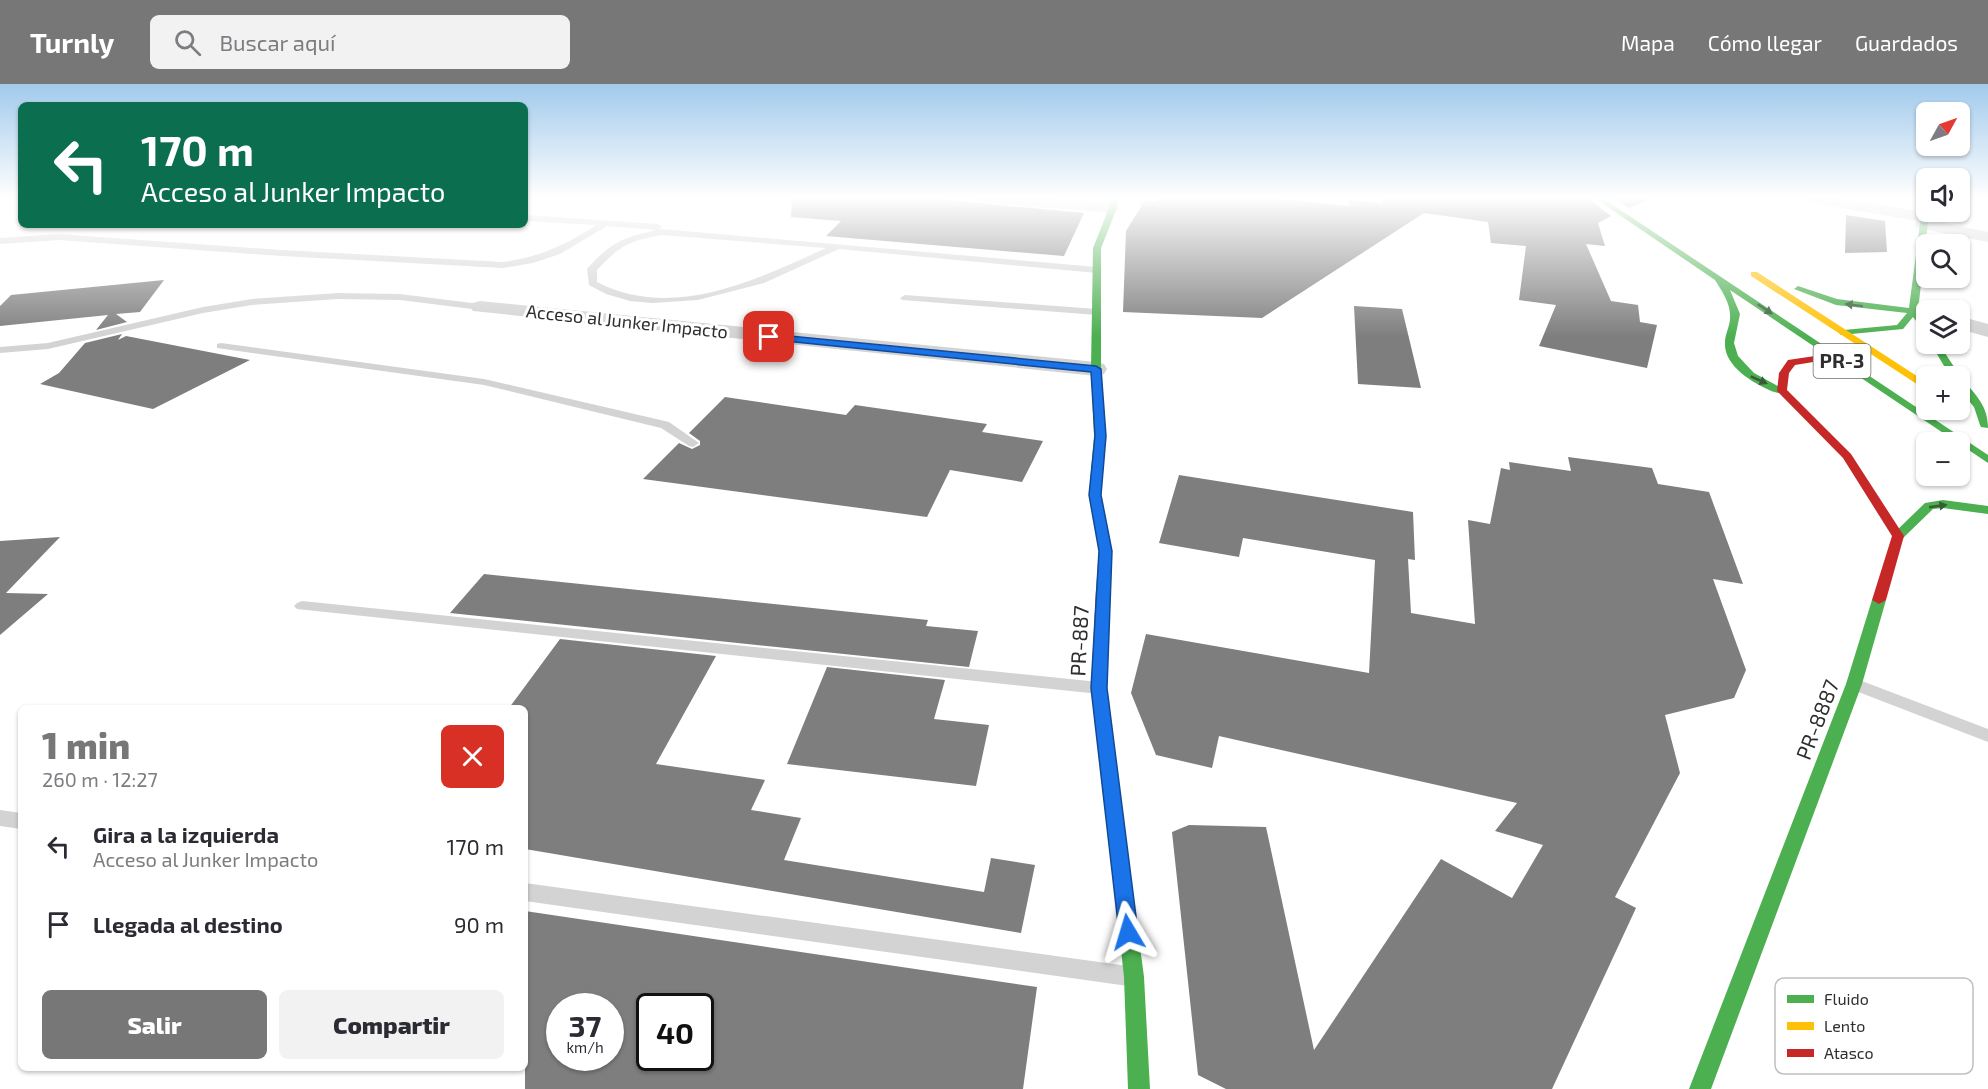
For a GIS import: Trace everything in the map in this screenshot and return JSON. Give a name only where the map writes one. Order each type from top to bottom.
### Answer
[{"type":"main road","name":"PR-887","points":[[1099,244],[1097,266],[1096,369],[1100,436],[1095,495],[1105,551],[1099,688],[1134,977],[1139,1089]]},
{"type":"main road","name":"PR-3","points":[[1669,244],[1988,460]]},
{"type":"main road","points":[[1920,300],[1923,244]]},
{"type":"main road","name":"PR-3","points":[[1916,312],[1836,302],[1815,296],[1738,264],[1916,380]]},
{"type":"main road","points":[[1717,276],[1735,316],[1730,347],[1739,364],[1748,376],[1782,391],[1847,456],[1898,536],[1929,506],[1943,504],[1988,510]]},
{"type":"main road","points":[[1844,333],[1900,327],[1916,314]]},
{"type":"main road","points":[[1782,391],[1784,373],[1792,362],[1835,356]]},
{"type":"main road","points":[[1970,395],[1979,406],[1987,426]]},
{"type":"main road","points":[[1970,415],[1987,426]]},
{"type":"main road","name":"PR-8887","points":[[1700,1089],[1854,684],[1898,536]]},
{"type":"street","name":"Acceso al Junker Impacto","points":[[480,307],[1096,369]]},
{"type":"street","points":[[1970,325],[1988,331]]},
{"type":"lane","points":[[155,244],[503,265],[558,253],[572,244]]},
{"type":"lane","points":[[619,244],[592,269],[592,283],[602,290],[644,300],[688,299],[759,281],[836,247]]},
{"type":"lane","points":[[800,244],[1097,266]]},
{"type":"lane","points":[[867,244],[1097,266]]},
{"type":"lane","points":[[0,350],[48,346],[203,310],[252,302],[338,296],[400,297],[480,307]]},
{"type":"lane","points":[[905,298],[1097,312]]},
{"type":"lane","points":[[221,346],[484,382],[665,425],[693,443]]},
{"type":"lane","points":[[302,606],[1099,688]]},
{"type":"lane","points":[[1854,684],[1988,736]]},
{"type":"lane","points":[[0,818],[18,821]]},
{"type":"lane","points":[[528,892],[1134,977]]},
{"type":"building","points":[[920,244],[1070,244],[1064,256]]},
{"type":"building","points":[[1126,244],[1376,244],[1262,318],[1123,312]]},
{"type":"building","points":[[1502,244],[1604,244],[1605,246],[1586,244],[1611,301],[1638,305],[1640,322],[1657,325],[1647,368],[1539,346],[1556,305],[1519,300],[1526,246]]},
{"type":"building","points":[[1845,244],[1886,244],[1887,252],[1845,253]]},
{"type":"building","points":[[164,280],[140,312],[116,314],[127,322],[96,330],[108,315],[0,326],[0,306],[11,295]]},
{"type":"building","points":[[1354,306],[1402,309],[1421,388],[1358,384]]},
{"type":"building","points":[[122,334],[118,340],[126,336],[250,360],[153,409],[40,384],[59,373],[85,343]]},
{"type":"building","points":[[725,397],[846,415],[855,405],[987,424],[982,432],[1043,441],[1022,482],[950,470],[927,517],[643,479],[679,443],[692,449],[700,445],[700,441],[689,433]]},
{"type":"building","points":[[1568,457],[1652,468],[1658,484],[1709,492],[1743,584],[1713,579],[1746,670],[1734,698],[1665,715],[1680,773],[1615,897],[1636,908],[1552,1089],[1226,1089],[1198,1075],[1172,832],[1189,825],[1266,827],[1314,1050],[1441,859],[1512,898],[1543,845],[1495,831],[1517,803],[1219,736],[1212,768],[1156,755],[1131,693],[1146,634],[1369,673],[1375,560],[1243,538],[1239,557],[1159,543],[1179,475],[1413,512],[1415,560],[1408,559],[1411,613],[1475,624],[1468,520],[1490,524],[1501,468],[1510,470],[1509,462],[1571,471]]},
{"type":"building","points":[[60,537],[6,593],[48,594],[0,635],[0,541]]},
{"type":"building","points":[[484,574],[928,620],[926,626],[978,631],[969,667],[450,613]]},
{"type":"building","points":[[560,639],[716,656],[656,764],[765,780],[751,810],[801,818],[784,860],[984,892],[991,858],[1035,865],[1021,933],[528,850],[528,705],[511,705]]},
{"type":"building","points":[[827,667],[945,680],[934,719],[989,725],[976,786],[787,764]]},
{"type":"building","points":[[528,911],[1037,987],[1023,1089],[525,1089],[525,1071],[528,1071]]},
{"type":"traffic: fast","points":[[1099,244],[1096,369],[1100,436],[1095,495],[1105,551],[1103,589]]},
{"type":"traffic: fast","points":[[1667,244],[1988,460]]},
{"type":"traffic: fast","points":[[1844,333],[1900,327],[1913,311],[1921,244]]},
{"type":"traffic: fast","points":[[1717,276],[1734,309],[1730,347],[1737,364],[1750,375],[1782,391]]},
{"type":"traffic: fast","points":[[1798,289],[1836,302],[1913,311],[1916,315]]},
{"type":"traffic: fast","points":[[1941,354],[1949,366]]},
{"type":"traffic: fast","points":[[1970,395],[1979,406],[1985,425]]},
{"type":"traffic: fast","points":[[1898,536],[1929,506],[1943,504],[1988,510]]},
{"type":"traffic: fast","points":[[1700,1089],[1854,684],[1879,600]]},
{"type":"traffic: fast","points":[[1122,878],[1134,977],[1139,1089]]},
{"type":"traffic: slow","points":[[1754,274],[1916,380]]},
{"type":"traffic: jam","points":[[1835,356],[1792,362],[1784,373],[1782,391],[1847,456],[1898,536],[1879,600]]},
{"type":"traffic: jam","points":[[1103,589],[1099,688],[1122,878]]},
{"type":"route","points":[[769,337],[1096,369],[1100,436],[1095,495],[1105,551],[1099,688],[1128,932]]}]
